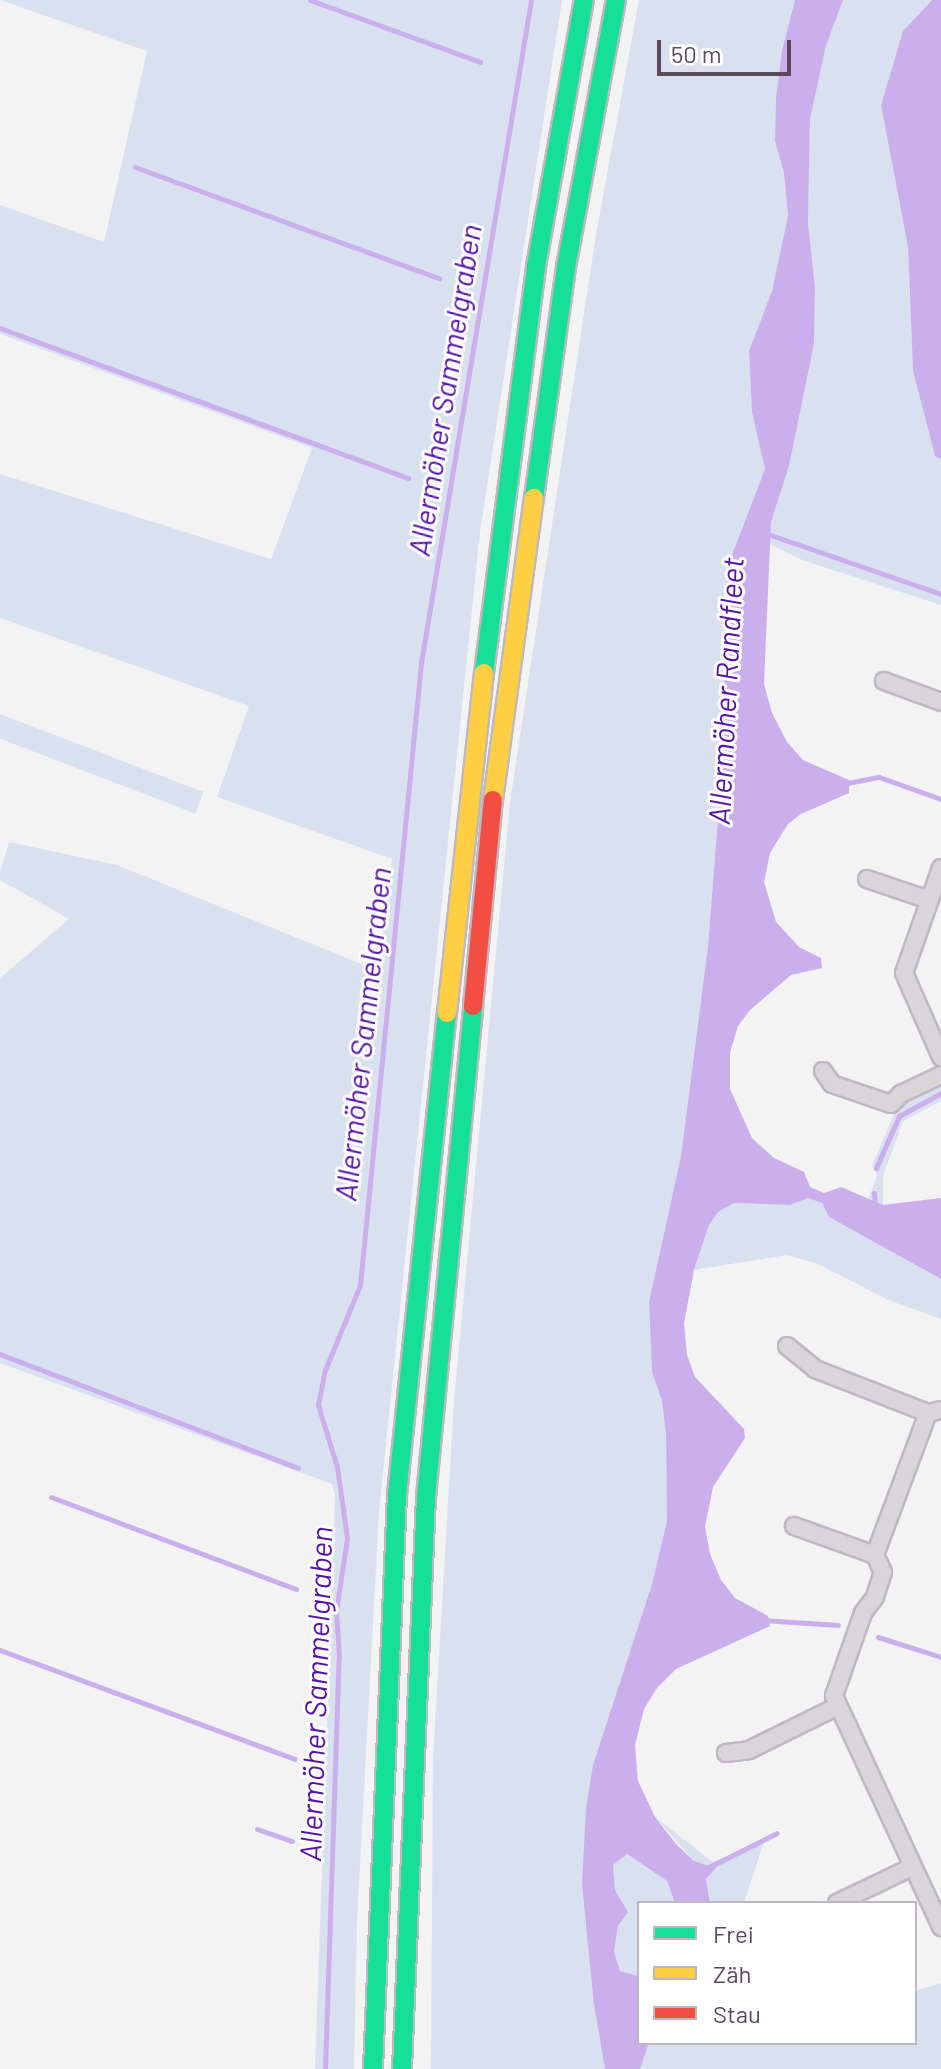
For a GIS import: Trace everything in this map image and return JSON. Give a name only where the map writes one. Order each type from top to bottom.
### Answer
[{"type":"highway","points":[[373,2069],[401,1463],[474,750],[536,266],[584,0]]},
{"type":"highway","points":[[402,2069],[426,1497],[498,751],[566,267],[616,0]]},
{"type":"street","points":[[884,681],[941,702]]},
{"type":"street","points":[[941,868],[904,973],[941,1057]]},
{"type":"street","points":[[867,879],[929,900]]},
{"type":"street","points":[[823,1071],[832,1084],[891,1104],[901,1094],[941,1075]]},
{"type":"street","points":[[787,1346],[815,1369],[935,1412],[875,1555]]},
{"type":"street","points":[[794,1526],[875,1555],[883,1572],[875,1597],[863,1613],[834,1696],[941,1927]]},
{"type":"street","points":[[726,1753],[749,1750],[838,1706]]},
{"type":"street","points":[[841,1901],[912,1867]]},
{"type":"shaded area","points":[[0,0],[562,0],[480,532],[379,1512],[357,1921],[354,2069],[315,2069],[335,1495],[332,1484],[0,1363],[0,978],[69,919],[0,880],[0,872],[9,842],[117,865],[379,971],[392,859],[217,797],[249,706],[0,618],[0,474],[271,559],[312,448],[0,334],[0,205],[104,242],[147,51]]},
{"type":"shaded area","points":[[639,0],[795,0],[782,50],[776,97],[775,141],[784,173],[788,216],[772,291],[749,351],[752,413],[765,469],[728,565],[722,767],[708,946],[681,1156],[649,1302],[652,1372],[662,1401],[666,1435],[667,1521],[652,1584],[593,1765],[594,2005],[605,2069],[431,2069],[433,1758],[454,1400],[510,802],[596,234]]},
{"type":"shaded area","points":[[843,0],[932,0],[903,31],[881,105],[908,247],[913,371],[935,455],[941,459],[941,605],[802,560],[770,544],[771,522],[789,466],[814,344],[815,287],[808,223],[810,119],[826,46]]},
{"type":"shaded area","points":[[0,714],[204,792],[195,814],[0,739]]},
{"type":"shaded area","points":[[941,1086],[941,1101],[903,1121],[883,1176],[883,1205],[868,1201],[877,1175],[872,1166],[896,1109]]},
{"type":"shaded area","points":[[808,1198],[822,1203],[829,1217],[941,1279],[941,1319],[888,1300],[818,1264],[787,1255],[694,1270],[709,1224],[718,1212],[734,1203],[790,1205]]},
{"type":"shaded area","points":[[655,1817],[713,1862],[765,1839],[745,1901],[710,1901],[706,1879],[715,1868],[694,1861]]},
{"type":"shaded area","points":[[626,1854],[667,1881],[674,1901],[637,1901],[637,1975],[620,1971],[614,1952],[618,1926],[627,1912],[615,1890],[612,1865]]},
{"type":"shaded area","points":[[941,1983],[941,2069],[640,2069],[648,2045],[917,2045],[917,1990]]},
{"type":"water","name":"Allermöher Randfleet","points":[[795,0],[843,0],[826,46],[810,119],[808,223],[815,287],[814,344],[789,466],[771,522],[764,684],[772,713],[787,742],[803,760],[849,780],[849,793],[801,814],[788,824],[770,853],[764,882],[776,922],[799,947],[821,958],[822,968],[791,975],[750,1010],[738,1026],[730,1053],[730,1089],[752,1138],[774,1158],[804,1172],[810,1187],[824,1193],[841,1187],[883,1205],[941,1198],[941,1279],[829,1217],[822,1203],[808,1198],[790,1205],[734,1203],[718,1212],[709,1225],[694,1270],[684,1323],[687,1355],[695,1377],[744,1429],[745,1438],[713,1487],[705,1527],[710,1554],[721,1580],[735,1598],[768,1616],[770,1626],[676,1669],[657,1688],[644,1709],[635,1745],[638,1781],[655,1817],[676,1844],[694,1861],[716,1868],[706,1879],[710,1901],[674,1901],[667,1881],[627,1854],[613,1865],[615,1890],[628,1912],[618,1926],[614,1952],[620,1971],[637,1975],[637,2045],[648,2045],[640,2069],[605,2069],[594,2005],[582,1884],[586,1808],[593,1765],[652,1584],[667,1521],[666,1435],[662,1401],[652,1372],[649,1302],[681,1156],[708,946],[722,767],[728,565],[765,469],[752,413],[749,351],[772,291],[788,216],[784,173],[775,141],[782,50]]},
{"type":"water","points":[[932,0],[941,0],[941,459],[935,456],[913,371],[908,247],[881,105],[903,31]]},
{"type":"waterway","points":[[310,0],[480,62]]},
{"type":"waterway","name":"Allermöher Sammelgraben","points":[[325,2069],[339,1657],[336,1611],[347,1538],[337,1467],[318,1405],[325,1370],[360,1285],[421,663],[531,0]]},
{"type":"waterway","points":[[135,167],[439,278]]},
{"type":"waterway","points":[[0,328],[408,478]]},
{"type":"waterway","points":[[765,533],[941,594]]},
{"type":"waterway","points":[[842,784],[879,777],[941,799]]},
{"type":"waterway","points":[[876,1168],[899,1116],[941,1093]]},
{"type":"waterway","points":[[874,1193],[875,1208]]},
{"type":"waterway","points":[[0,1354],[298,1468]]},
{"type":"waterway","points":[[51,1497],[296,1589]]},
{"type":"waterway","points":[[763,1620],[838,1625]]},
{"type":"waterway","points":[[878,1637],[941,1657]]},
{"type":"waterway","points":[[0,1650],[294,1759]]},
{"type":"waterway","points":[[257,1829],[292,1841]]},
{"type":"waterway","points":[[707,1868],[777,1833]]},
{"type":"traffic: fast","points":[[484,673],[536,266],[584,0]]},
{"type":"traffic: fast","points":[[534,498],[566,267],[616,0]]},
{"type":"traffic: fast","points":[[402,2069],[426,1497],[473,1006]]},
{"type":"traffic: fast","points":[[373,2069],[397,1495],[447,1013]]},
{"type":"traffic: slow","points":[[493,800],[534,498]]},
{"type":"traffic: slow","points":[[447,1013],[484,673]]},
{"type":"traffic: jam","points":[[473,1006],[493,800]]}]
